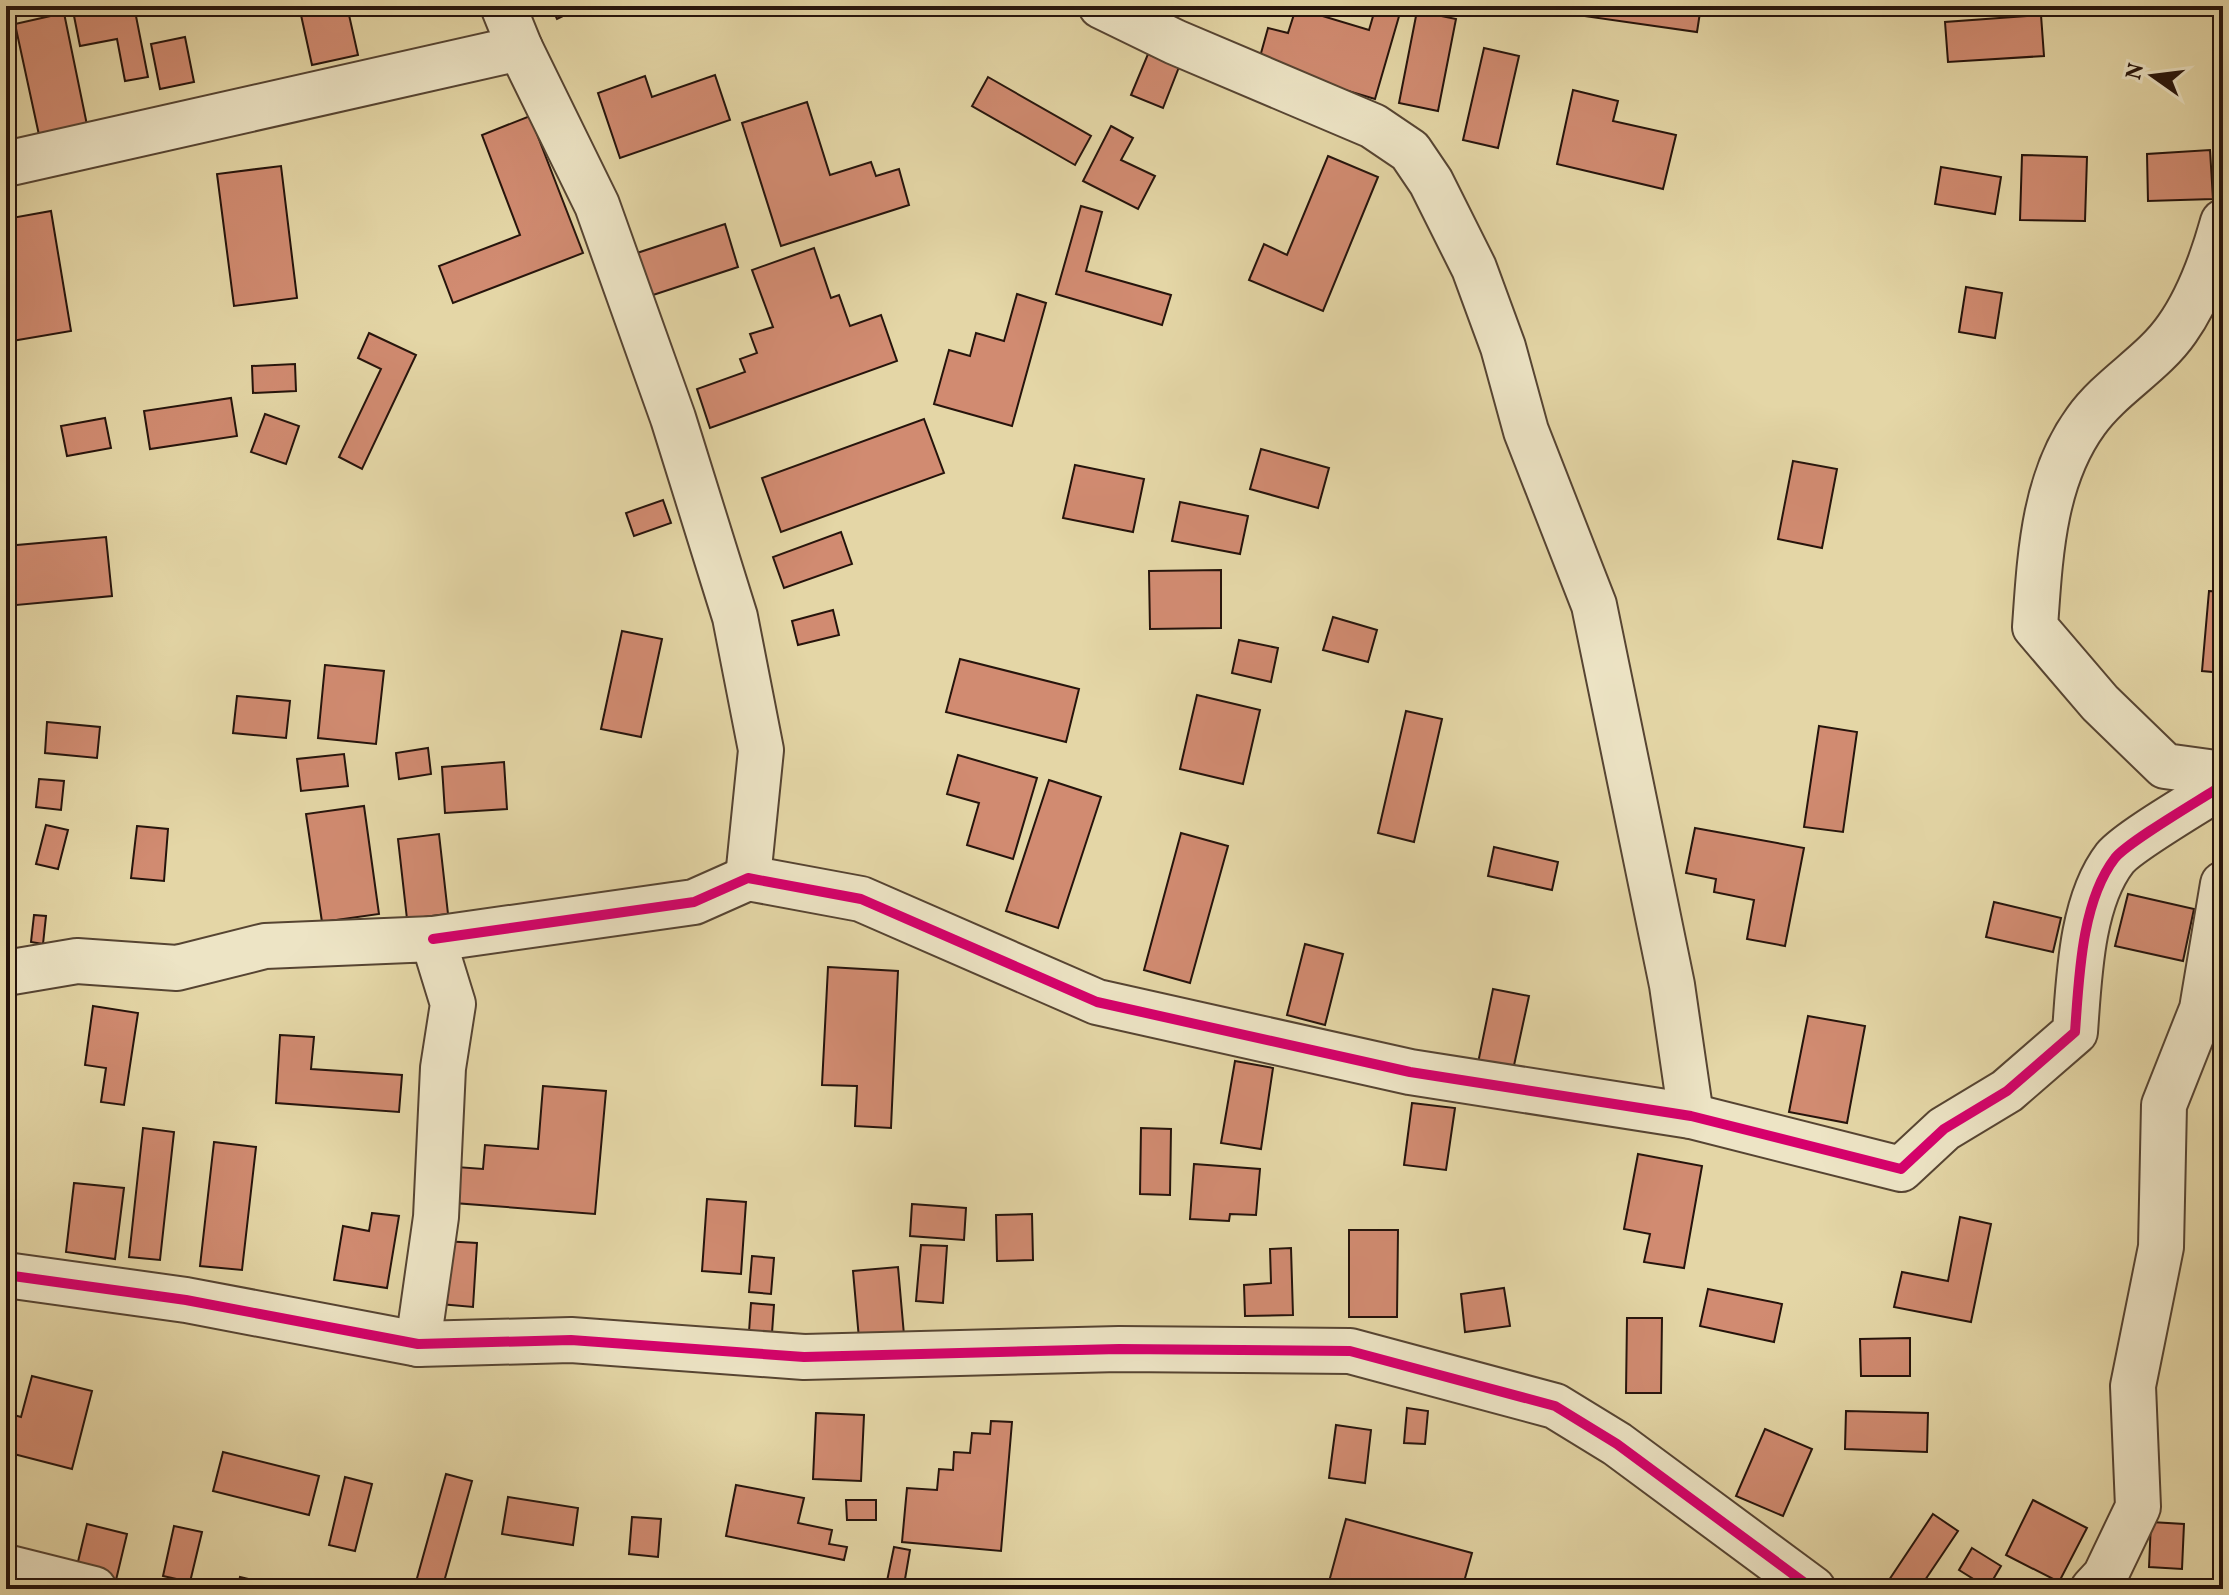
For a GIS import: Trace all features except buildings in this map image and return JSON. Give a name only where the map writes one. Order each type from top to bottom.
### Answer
[{"type":"street","points":[[503,6],[520,48],[597,205],[673,418],[735,617],[761,750],[748,878]]},
{"type":"street","points":[[1101,6],[1175,42],[1373,126],[1410,151],[1431,182],[1474,268],[1503,347],[1526,431],[1594,605],[1672,985],[1691,1116]]},
{"type":"street","points":[[6,164],[520,48]]},
{"type":"street","points":[[2223,222],[2212,262],[2177,330],[2086,420],[2064,462],[2042,530],[2035,627],[2100,703],[2165,766],[2223,774]]},
{"type":"street","points":[[6,973],[77,961],[177,968],[265,946],[433,939],[694,902],[748,878],[861,899],[1097,1002],[1410,1072],[1691,1116],[1901,1169],[1944,1129],[2007,1091],[2075,1032],[2081,951],[2101,883],[2116,856],[2223,785]]},
{"type":"street","points":[[2093,1589],[2105,1576],[2138,1507],[2133,1386],[2161,1247],[2164,1105],[2202,1009],[2223,884]]},
{"type":"street","points":[[418,1344],[436,1217],[443,1068],[453,1004],[433,939]]},
{"type":"street","points":[[6,1275],[186,1300],[418,1344],[571,1340],[804,1357],[1119,1349],[1350,1351],[1555,1406],[1617,1444],[1813,1589]]},
{"type":"street","points":[[6,1567],[81,1588]]},
{"type":"cycle path","points":[[433,939],[694,902],[748,878],[861,899],[1097,1002],[1410,1072],[1691,1116],[1901,1169],[1944,1129],[2007,1091],[2075,1032],[2088,918],[2104,876],[2123,851],[2223,785]]},
{"type":"cycle path","points":[[6,1275],[186,1300],[418,1344],[571,1340],[804,1357],[1119,1349],[1350,1351],[1555,1406],[1617,1444],[1813,1589]]}]
